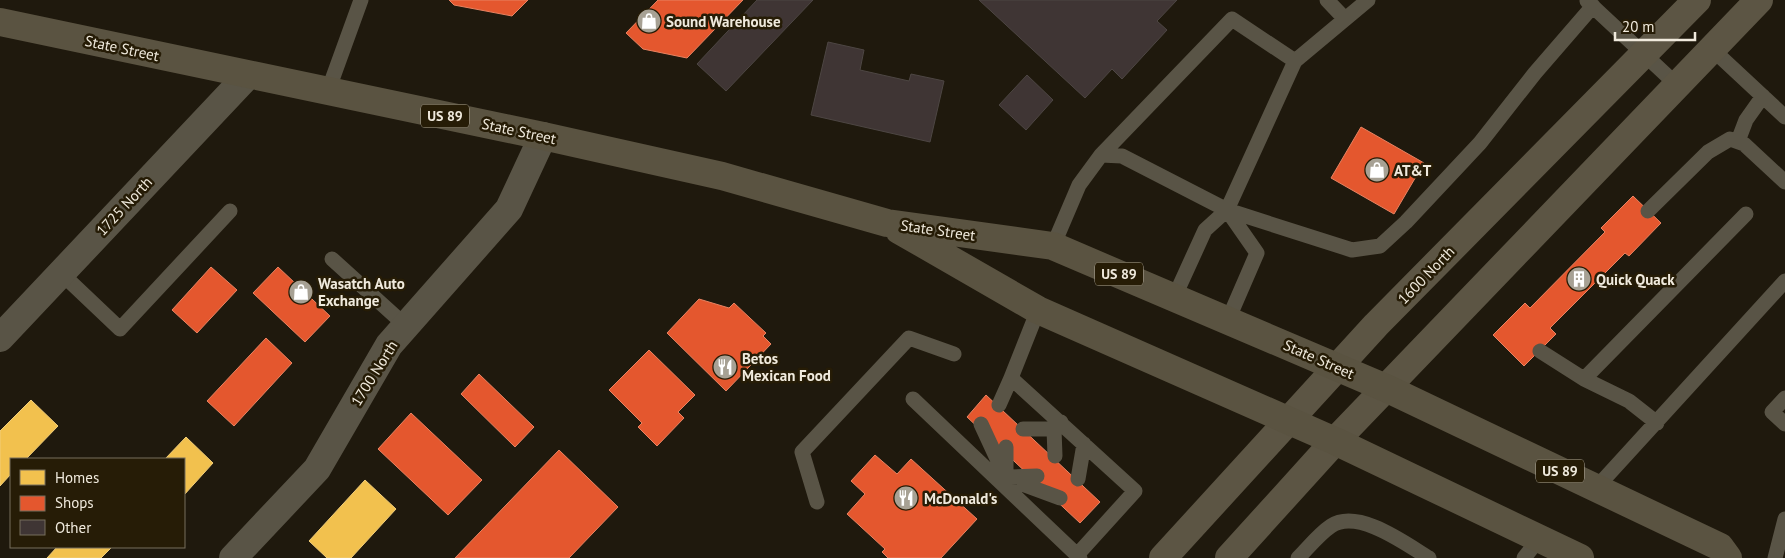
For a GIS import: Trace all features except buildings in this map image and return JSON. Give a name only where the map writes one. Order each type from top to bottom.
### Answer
[{"type":"main road","name":"1600 North","points":[[1163,558],[1339,368],[1376,325],[1697,0]]},
{"type":"main road","points":[[1228,558],[1336,441],[1388,389],[1758,0]]},
{"type":"main road","name":"State Street","points":[[0,22],[543,136],[722,176],[887,222],[1053,246],[1388,389],[1720,547],[1728,558]]},
{"type":"main road","name":"State Street","points":[[887,222],[1038,310],[1336,441],[1531,548],[1580,558]]},
{"type":"street","name":"1725 North","points":[[0,338],[248,75]]},
{"type":"street","name":"1700 North","points":[[233,558],[317,468],[389,345],[509,209],[543,136]]},
{"type":"lane","points":[[328,91],[361,0]]},
{"type":"lane","points":[[1327,0],[1345,19]]},
{"type":"lane","points":[[1174,298],[1205,230],[1227,210],[1295,62],[1368,0]]},
{"type":"lane","points":[[1101,155],[1122,156],[1227,210],[1352,250],[1380,246],[1406,222],[1480,143],[1590,3],[1677,85]]},
{"type":"lane","points":[[1053,246],[1079,185],[1101,155],[1232,19],[1295,62]]},
{"type":"lane","points":[[1712,48],[1785,117]]},
{"type":"lane","points":[[1738,141],[1746,120],[1763,96]]},
{"type":"lane","points":[[1648,211],[1708,152],[1730,140],[1738,141],[1785,182]]},
{"type":"lane","points":[[1227,210],[1257,254],[1228,320]]},
{"type":"lane","points":[[62,273],[120,330],[230,211]]},
{"type":"lane","points":[[1584,379],[1746,214]]},
{"type":"lane","points":[[332,259],[406,326]]},
{"type":"lane","points":[[1596,488],[1785,281]]},
{"type":"lane","points":[[999,405],[1038,310]]},
{"type":"lane","points":[[817,502],[802,452],[909,338],[954,354]]},
{"type":"lane","points":[[1540,351],[1584,379],[1629,401],[1656,423]]},
{"type":"lane","points":[[913,399],[1004,480],[1079,556],[1135,490],[1084,444],[1057,425],[1011,378]]},
{"type":"lane","points":[[1785,398],[1772,412],[1785,424]]},
{"type":"lane","points":[[982,424],[1004,480]]},
{"type":"lane","points":[[1023,429],[1057,425]]},
{"type":"lane","points":[[1055,456],[1057,425]]},
{"type":"lane","points":[[1078,479],[1084,444]]},
{"type":"lane","points":[[1004,480],[1006,447]]},
{"type":"lane","points":[[1004,480],[1037,476]]},
{"type":"lane","points":[[1004,480],[1060,498]]},
{"type":"lane","points":[[1775,558],[1785,519]]},
{"type":"lane","points":[[1298,558],[1332,525],[1351,520],[1378,528],[1429,558]]},
{"type":"place","name":"Sound Warehouse","points":[[649,21]]},
{"type":"place","name":"AT&T","points":[[1377,170]]},
{"type":"place","name":"Quick Quack","points":[[1579,279]]},
{"type":"place","name":"Wasatch Auto Exchange","points":[[301,292]]},
{"type":"place","name":"Betos Mexican Food","points":[[725,367]]},
{"type":"place","name":"McDonald's","points":[[906,498]]}]
